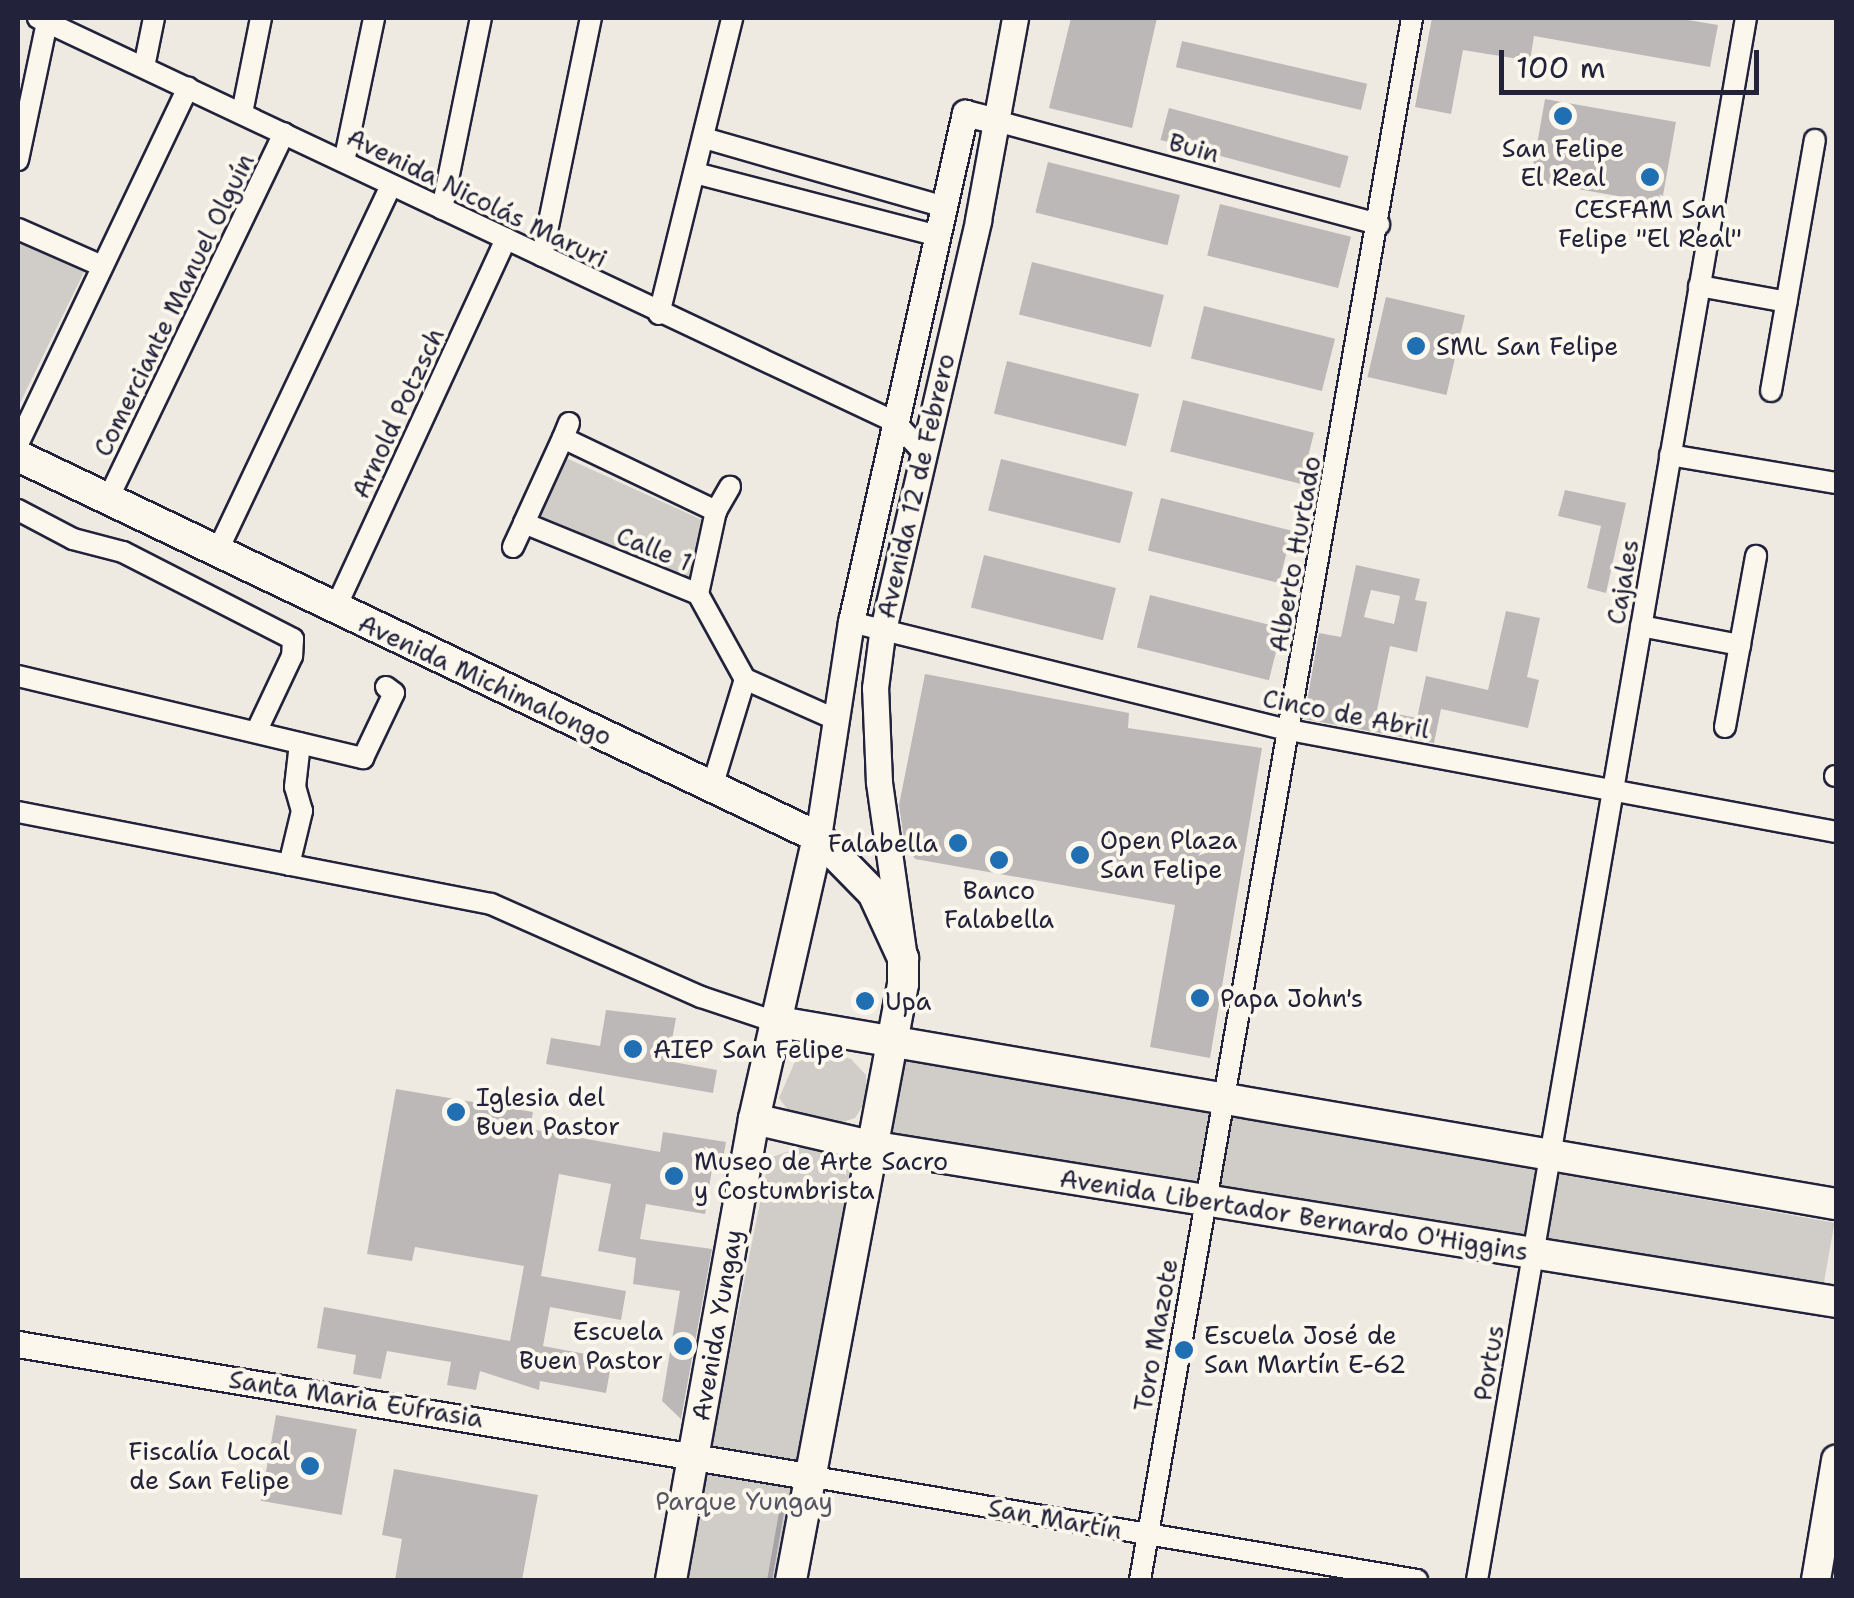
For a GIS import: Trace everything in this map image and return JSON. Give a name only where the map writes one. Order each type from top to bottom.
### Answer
[{"type":"main road","name":"Avenida Michimalongo","points":[[18,456],[818,837],[872,892],[904,958]]},
{"type":"main road","name":"Avenida Yungay","points":[[671,1580],[773,1020],[790,976],[818,837]]},
{"type":"main road","points":[[790,1580],[904,958]]},
{"type":"main road","points":[[773,1020],[1836,1204]]},
{"type":"main road","name":"Avenida Libertador Bernardo O'Higgins","points":[[754,1118],[870,1146],[1836,1302]]},
{"type":"main road","points":[[1816,1580],[1836,1460]]},
{"type":"street","points":[[144,66],[154,18]]},
{"type":"street","points":[[242,113],[262,18]]},
{"type":"street","points":[[344,162],[374,18]]},
{"type":"street","points":[[442,209],[480,18]]},
{"type":"street","points":[[542,256],[592,18]]},
{"type":"street","points":[[659,314],[732,18]]},
{"type":"street","name":"Avenida 12 de Febrero","points":[[904,958],[878,782],[875,688],[882,634],[996,121],[1015,18]]},
{"type":"street","name":"Alberto Hurtado","points":[[1220,1098],[1289,730],[1412,18]]},
{"type":"street","name":"Cajales","points":[[1550,1155],[1746,18]]},
{"type":"street","points":[[18,160],[45,19]]},
{"type":"street","name":"Avenida Nicolás Maruri","points":[[45,19],[659,314],[895,422],[923,452]]},
{"type":"street","points":[[18,444],[188,87]]},
{"type":"street","name":"Avenida 12 de Febrero","points":[[818,837],[851,622],[965,114],[996,121]]},
{"type":"street","name":"Buin","points":[[996,121],[1378,224]]},
{"type":"street","name":"Comerciante Manuel Olguín","points":[[108,499],[284,133]]},
{"type":"street","points":[[704,138],[945,207]]},
{"type":"street","points":[[1771,391],[1815,140]]},
{"type":"street","points":[[695,173],[938,236]]},
{"type":"street","points":[[217,552],[391,185]]},
{"type":"street","points":[[18,229],[102,266]]},
{"type":"street","name":"Arnold Potzsch","points":[[334,608],[506,239]]},
{"type":"street","points":[[1700,286],[1786,302]]},
{"type":"street","points":[[895,422],[932,408]]},
{"type":"street","points":[[514,547],[566,431],[716,512]]},
{"type":"street","points":[[1670,455],[1836,484]]},
{"type":"street","points":[[698,594],[716,512],[730,488]]},
{"type":"street","points":[[18,510],[72,539],[123,552],[293,639],[292,656],[256,732]]},
{"type":"street","name":"Calle 1","points":[[524,524],[698,594],[745,679]]},
{"type":"street","points":[[1725,727],[1756,556]]},
{"type":"street","name":"Cinco de Abril","points":[[851,622],[882,634],[1289,730],[1836,832]]},
{"type":"street","points":[[1641,626],[1740,644]]},
{"type":"street","points":[[18,676],[364,758],[394,694],[386,687]]},
{"type":"street","points":[[712,787],[745,679],[835,719]]},
{"type":"street","points":[[289,864],[302,811],[295,787],[300,742]]},
{"type":"street","points":[[18,812],[491,904],[701,998],[773,1020]]},
{"type":"street","name":"Toro Mazote","points":[[1140,1580],[1220,1098]]},
{"type":"street","name":"Portus","points":[[1477,1580],[1550,1155]]},
{"type":"street","name":"Santa Maria Eufrasia","points":[[18,1344],[693,1458]]},
{"type":"street","name":"San Martín","points":[[693,1458],[1417,1580]]},
{"type":"green space","points":[[18,242],[84,272],[18,407]]},
{"type":"green space","points":[[564,457],[709,523],[694,581],[532,518]]},
{"type":"green space","points":[[825,1051],[851,1059],[866,1075],[867,1099],[855,1118],[825,1128],[797,1122],[779,1098],[797,1057]]},
{"type":"green space","points":[[895,1057],[1835,1223],[1820,1305],[880,1140]]},
{"type":"green space","name":"Parque Yungay","points":[[804,1146],[842,1154],[856,1175],[776,1580],[684,1580],[769,1158]]},
{"type":"building","points":[[1071,18],[1157,18],[1132,128],[1049,108]]},
{"type":"building","points":[[1432,18],[1676,18],[1718,25],[1710,67],[1534,36],[1530,61],[1463,50],[1451,114],[1415,107]]},
{"type":"building","points":[[1182,41],[1367,84],[1361,110],[1176,67]]},
{"type":"building","points":[[1545,99],[1676,122],[1662,204],[1531,181]]},
{"type":"building","points":[[1169,108],[1349,156],[1340,188],[1160,140]]},
{"type":"building","points":[[1048,162],[1180,195],[1167,245],[1035,212]]},
{"type":"building","points":[[1220,204],[1351,237],[1338,288],[1207,255]]},
{"type":"building","points":[[1032,262],[1164,295],[1151,347],[1019,314]]},
{"type":"building","name":"SML San Felipe","points":[[1386,297],[1465,315],[1446,395],[1368,377]]},
{"type":"building","points":[[1204,306],[1335,339],[1322,391],[1191,358]]},
{"type":"building","points":[[1007,361],[1139,394],[1126,446],[994,413]]},
{"type":"building","points":[[1183,400],[1314,433],[1301,484],[1170,451]]},
{"type":"building","points":[[1001,459],[1133,492],[1120,543],[988,510]]},
{"type":"building","points":[[1565,490],[1626,503],[1606,593],[1587,588],[1601,526],[1558,516]]},
{"type":"building","points":[[1161,498],[1292,531],[1279,583],[1148,550]]},
{"type":"building","points":[[984,555],[1116,588],[1103,640],[971,607]]},
{"type":"building","points":[[1356,565],[1420,579],[1415,600],[1427,602],[1417,652],[1390,646],[1377,710],[1417,718],[1426,676],[1488,690],[1506,611],[1540,618],[1527,677],[1539,680],[1528,728],[1441,709],[1434,743],[1304,719],[1319,633],[1341,637]],"holes":[[[1371,590],[1400,596],[1394,624],[1364,617]]]},
{"type":"building","points":[[1150,595],[1282,628],[1269,680],[1137,647]]},
{"type":"building","points":[[925,674],[1129,713],[1128,728],[1262,748],[1210,1058],[1150,1047],[1175,905],[915,859],[904,840],[899,805]]},
{"type":"building","points":[[606,1010],[676,1018],[668,1061],[717,1070],[713,1093],[546,1064],[551,1038],[600,1046]]},
{"type":"building","points":[[396,1089],[533,1112],[530,1129],[660,1152],[663,1132],[726,1142],[721,1170],[712,1169],[705,1214],[646,1204],[640,1239],[712,1249],[681,1419],[662,1401],[680,1291],[633,1284],[636,1258],[598,1251],[611,1184],[559,1174],[541,1276],[626,1291],[621,1320],[550,1307],[543,1346],[612,1359],[606,1393],[540,1381],[539,1390],[480,1371],[476,1390],[447,1385],[451,1362],[387,1351],[381,1379],[353,1374],[356,1355],[317,1348],[324,1307],[510,1341],[524,1266],[415,1247],[412,1261],[367,1254]]},
{"type":"building","name":"Fiscalía Local de San Felipe","points":[[276,1415],[357,1429],[342,1515],[261,1501]]},
{"type":"building","points":[[394,1469],[538,1495],[522,1580],[395,1580],[402,1539],[382,1535]]},
{"type":"waterway","points":[[769,1580],[783,1501]]},
{"type":"place","name":"San Felipe El Real","points":[[1563,116]]},
{"type":"place","name":"CESFAM San Felipe \"El Real\"","points":[[1650,177]]},
{"type":"place","name":"SML San Felipe","points":[[1416,346]]},
{"type":"place","name":"Falabella","points":[[958,843]]},
{"type":"place","name":"Open Plaza San Felipe","points":[[1080,855]]},
{"type":"place","name":"Banco Falabella","points":[[999,860]]},
{"type":"place","name":"Papa John's","points":[[1200,998]]},
{"type":"place","name":"Upa","points":[[865,1001]]},
{"type":"place","name":"AIEP San Felipe","points":[[633,1049]]},
{"type":"place","name":"Iglesia del Buen Pastor","points":[[456,1112]]},
{"type":"place","name":"Museo de Arte Sacro y Costumbrista","points":[[674,1176]]},
{"type":"place","name":"Escuela Buen Pastor","points":[[683,1346]]},
{"type":"place","name":"Escuela José de San Martín E-62","points":[[1184,1350]]},
{"type":"place","name":"Fiscalía Local de San Felipe","points":[[310,1466]]}]
